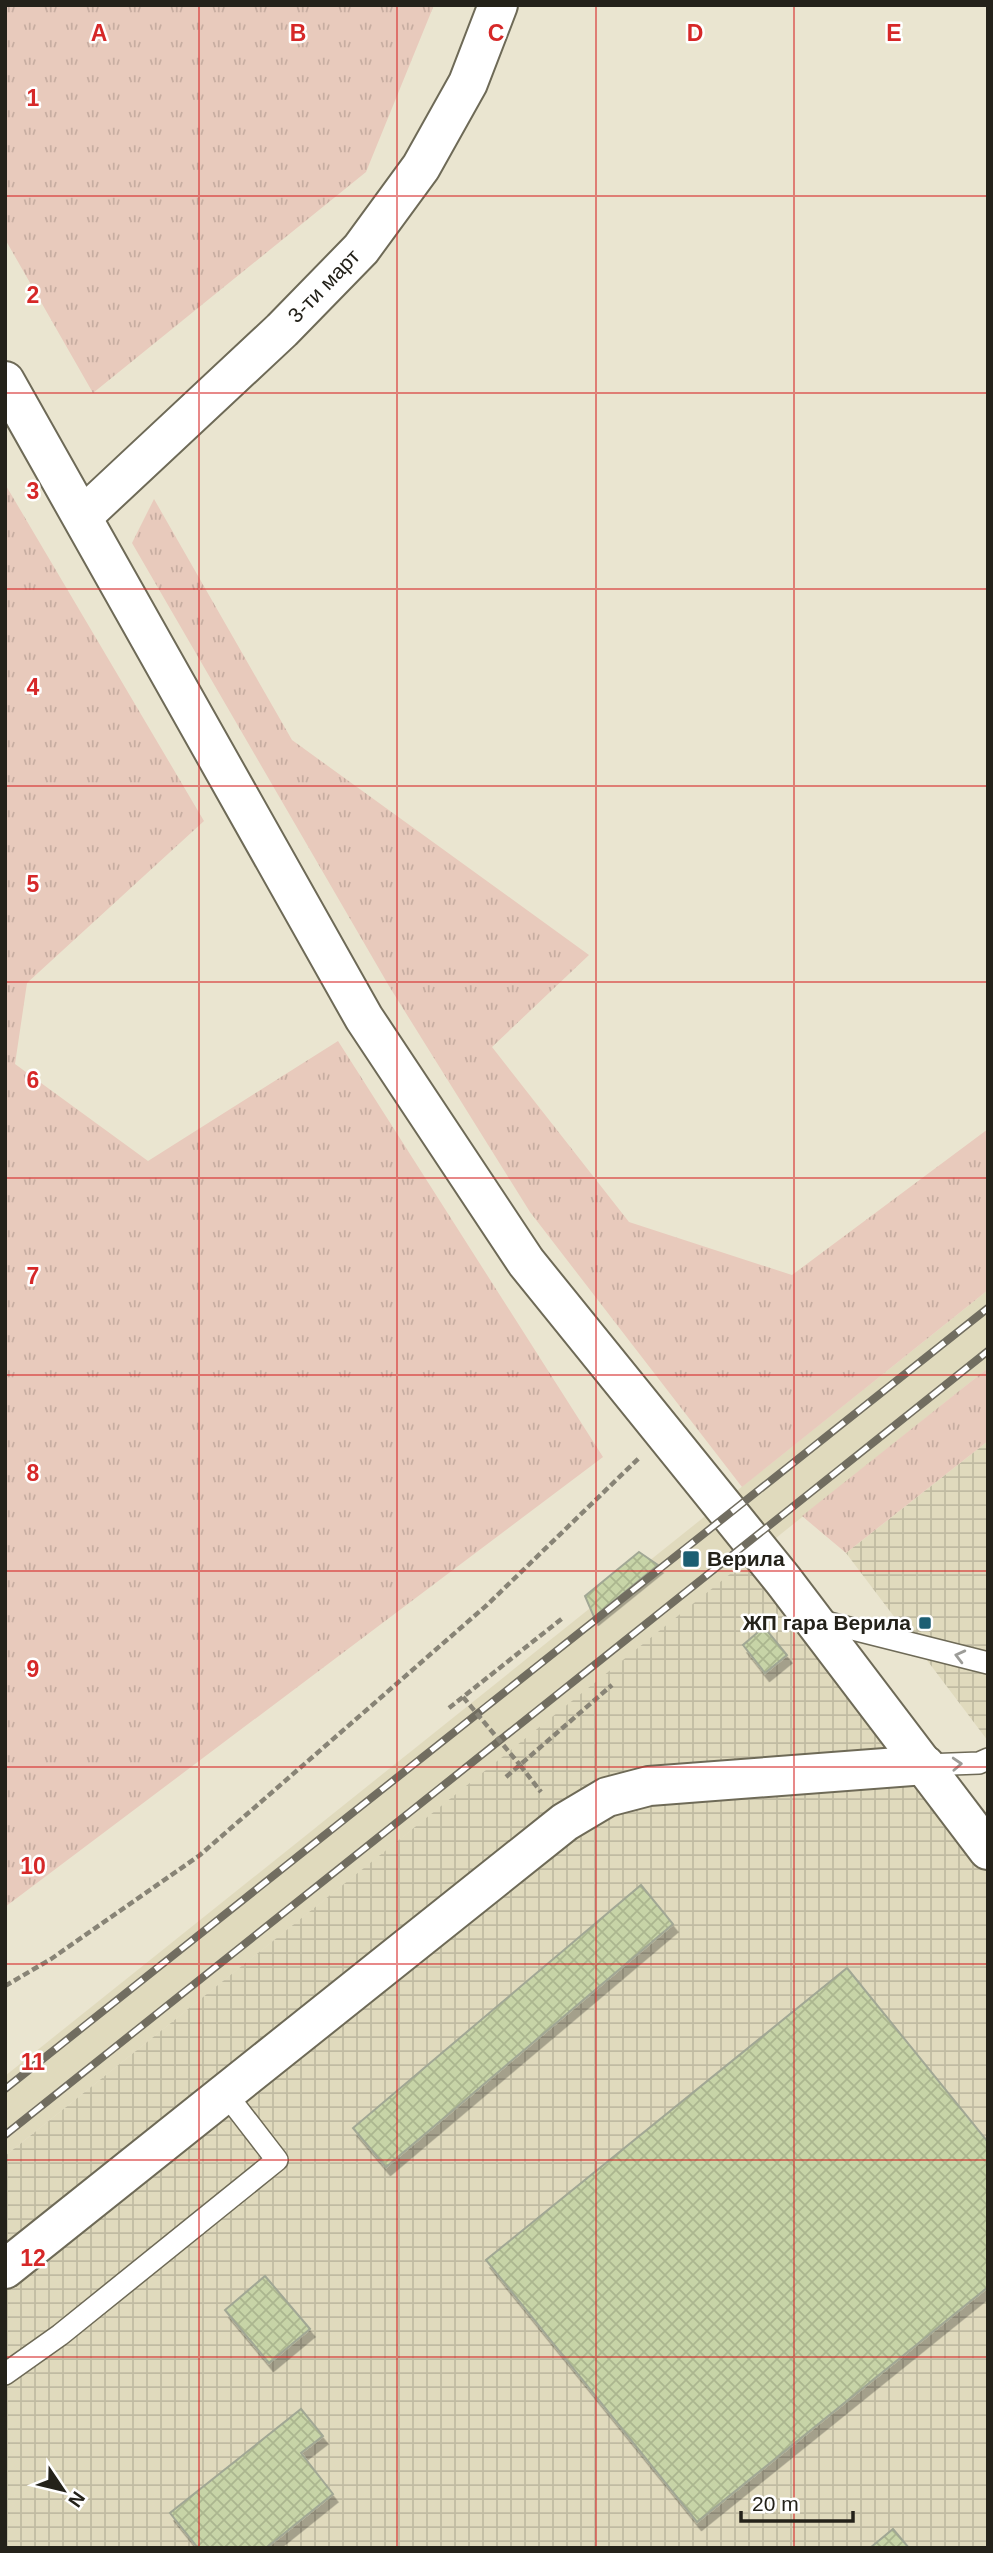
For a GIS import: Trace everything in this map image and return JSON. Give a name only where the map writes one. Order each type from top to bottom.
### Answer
[{"type":"street","name":"3-ти март","points":[[83,516],[282,330],[361,249],[421,167],[468,83],[498,5]]},
{"type":"street","points":[[5,381],[364,1018],[526,1262],[813,1619],[988,1850]]},
{"type":"street","points":[[5,2269],[565,1822],[607,1797],[649,1786],[925,1765]]},
{"type":"lane","points":[[813,1619],[988,1663]]},
{"type":"lane","points":[[925,1765],[979,1763],[988,1759]]},
{"type":"lane","points":[[5,2374],[60,2335],[277,2160],[226,2094]]},
{"type":"path","points":[[5,1986],[51,1959],[200,1855],[487,1605],[665,1434]]},
{"type":"path","points":[[449,1708],[564,1617]]},
{"type":"path","points":[[506,1777],[612,1685]]},
{"type":"path","points":[[463,1697],[520,1765]]},
{"type":"shaded area","points":[[988,1290],[988,1368],[5,2156],[5,2076]]},
{"type":"shaded area","points":[[988,1441],[988,1741],[846,1553]]},
{"type":"shaded area","points":[[760,1550],[988,1850],[988,2548],[5,2548],[5,2156]]},
{"type":"green space","points":[[5,5],[434,5],[366,172],[93,393],[5,239]]},
{"type":"green space","points":[[5,484],[204,821],[27,983],[15,1064],[148,1161],[338,1041],[603,1457],[5,1907]]},
{"type":"green space","points":[[154,499],[292,740],[589,955],[492,1047],[629,1222],[792,1275],[988,1129],[988,1290],[742,1487],[530,1212],[389,986],[132,543]]},
{"type":"green space","points":[[988,1368],[988,1441],[846,1553],[802,1516]]},
{"type":"building","points":[[639,1552],[658,1565],[594,1617],[585,1596]]},
{"type":"building","points":[[764,1627],[787,1655],[765,1673],[743,1645]]},
{"type":"building","points":[[641,1885],[673,1924],[386,2167],[353,2128]]},
{"type":"building","points":[[847,1968],[988,2142],[988,2287],[697,2522],[486,2260]]},
{"type":"building","points":[[265,2276],[310,2329],[269,2363],[225,2310]]},
{"type":"building","points":[[301,2409],[323,2436],[301,2453],[333,2494],[266,2548],[198,2548],[170,2513]]},
{"type":"building","points":[[893,2529],[909,2548],[870,2548]]},
{"type":"railway","points":[[5,2089],[988,1308]]},
{"type":"railway","points":[[5,2135],[988,1351]]},
{"type":"place","name":"Верила","points":[[691,1559]]},
{"type":"place","name":"ЖП гара Верила","points":[[925,1623]]}]
